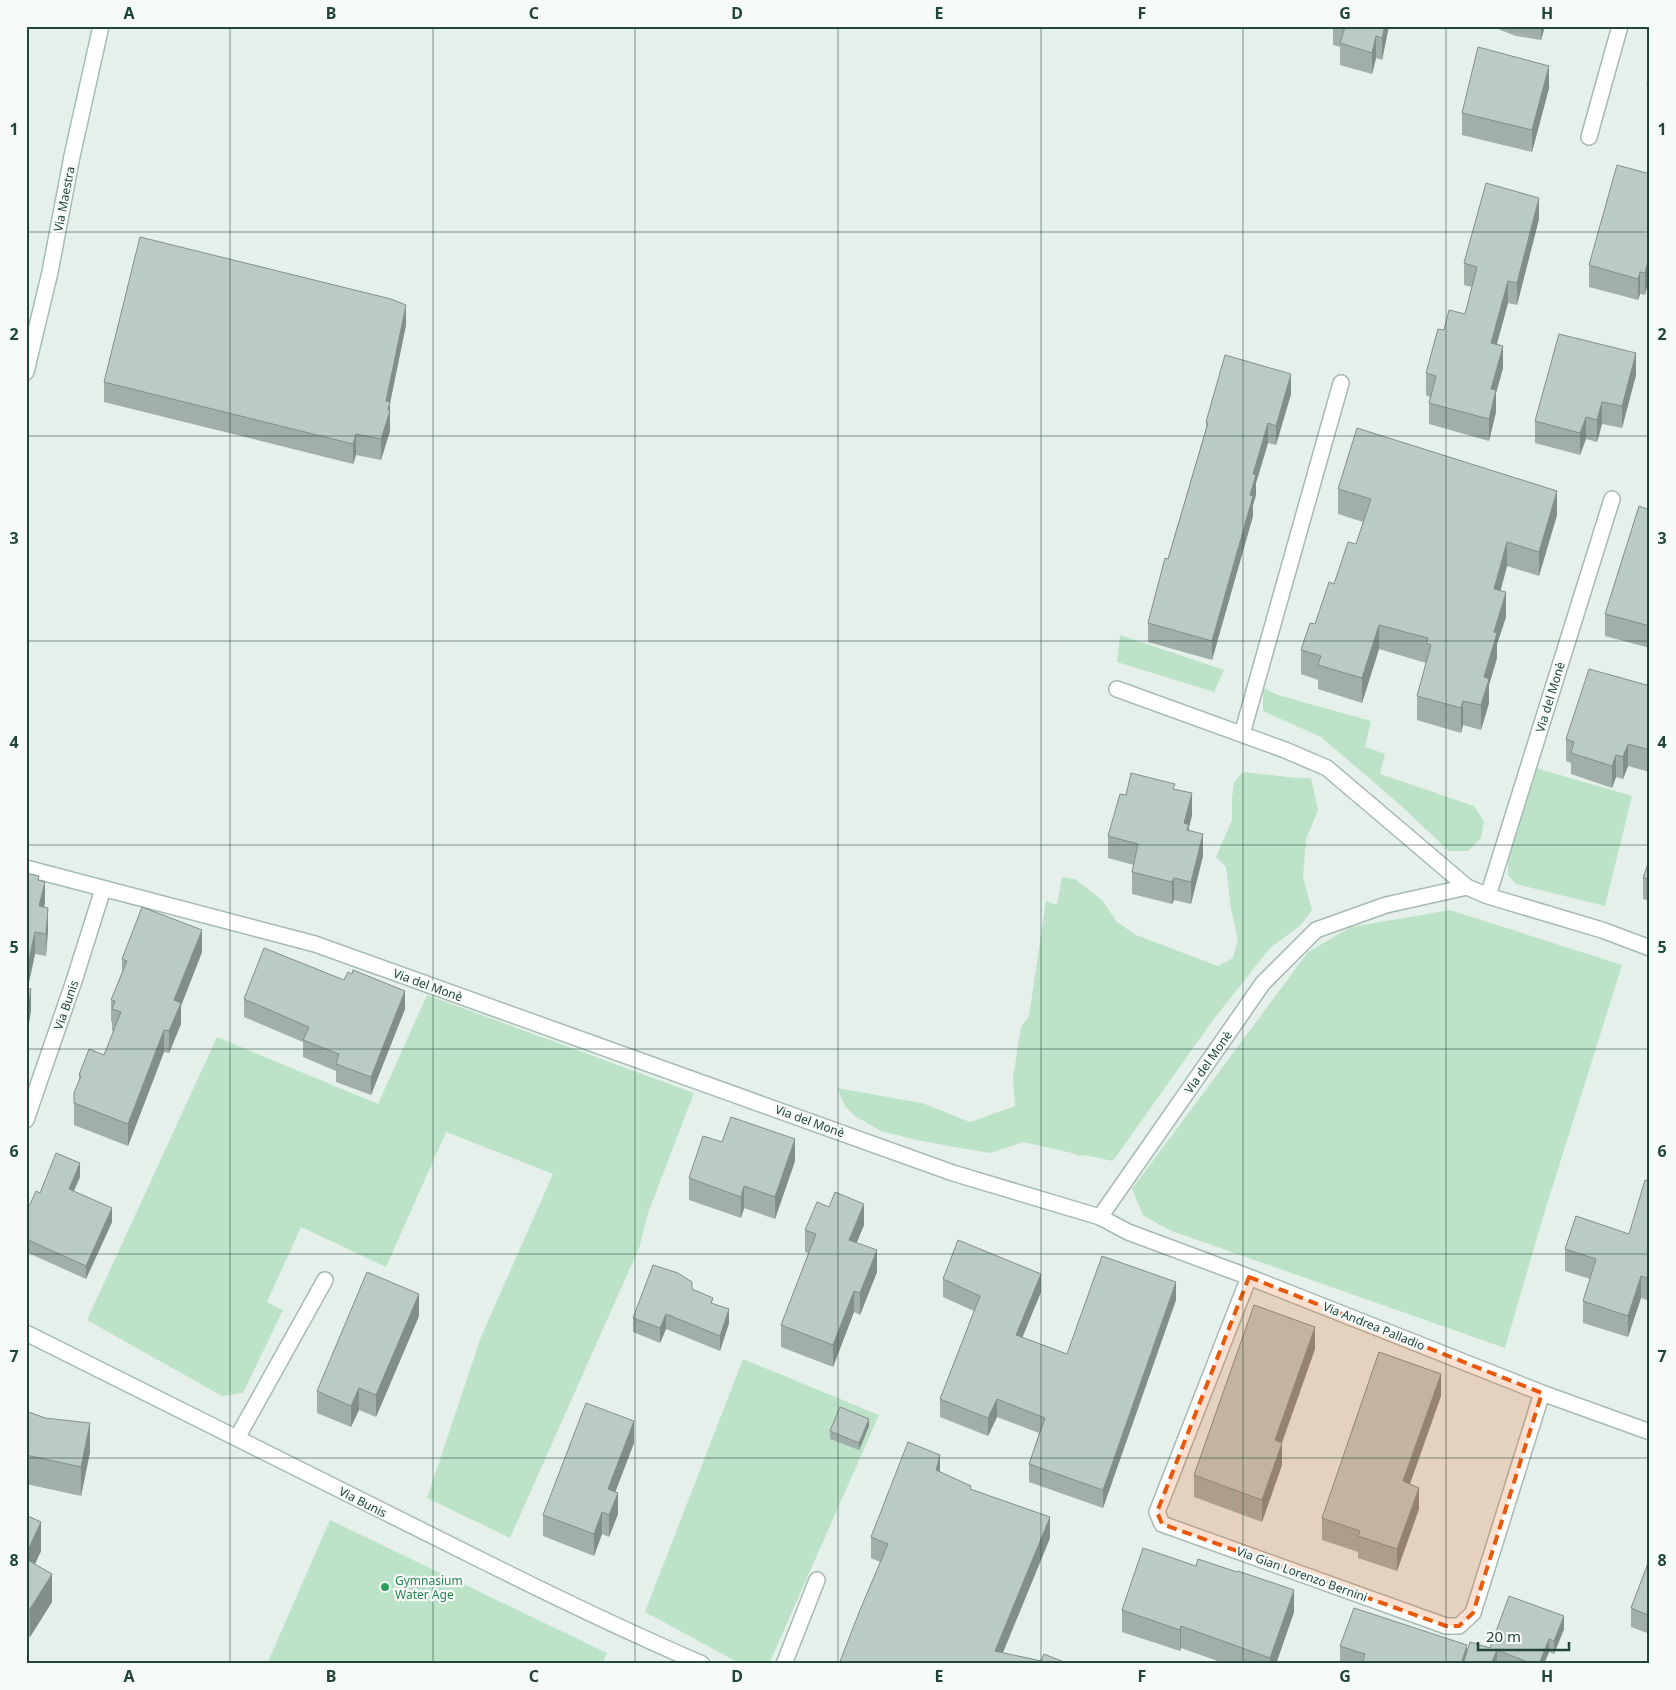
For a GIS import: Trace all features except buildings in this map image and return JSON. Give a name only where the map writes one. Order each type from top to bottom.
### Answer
[{"type":"street","name":"Via Maestra","points":[[26,372],[50,272],[72,156],[101,26]]},
{"type":"street","points":[[1589,137],[1620,26]]},
{"type":"street","points":[[1242,734],[1341,383]]},
{"type":"street","name":"Via del Monè","points":[[1488,896],[1612,498]]},
{"type":"street","points":[[1117,689],[1285,750],[1327,768],[1467,887],[1488,896],[1602,930],[1650,948]]},
{"type":"street","name":"Via del Monè","points":[[26,868],[316,944],[953,1173],[1100,1217],[1263,983],[1316,930],[1386,905],[1467,887]]},
{"type":"street","name":"Via Bunis","points":[[26,1120],[74,982],[103,889]]},
{"type":"street","name":"Via Andrea Palladio","points":[[1100,1217],[1128,1232],[1248,1276],[1542,1392],[1650,1432]]},
{"type":"street","name":"Via Gian Lorenzo Bernini","points":[[1248,1276],[1157,1512],[1162,1524],[1446,1626],[1459,1626],[1473,1613],[1542,1392]]},
{"type":"street","points":[[237,1438],[325,1280]]},
{"type":"street","name":"Via Bunis","points":[[26,1333],[403,1522],[622,1629],[702,1664]]},
{"type":"street","points":[[784,1664],[818,1580]]},
{"type":"highlighted area","points":[[1249,1277],[1542,1393],[1473,1613],[1459,1626],[1446,1626],[1162,1524],[1157,1512]]},
{"type":"green space","points":[[1120,635],[1224,670],[1214,692],[1117,662]]},
{"type":"green space","points":[[1263,688],[1278,695],[1371,721],[1365,747],[1385,754],[1380,774],[1474,806],[1484,822],[1481,838],[1468,851],[1449,851],[1398,803],[1321,737],[1263,711]]},
{"type":"green space","points":[[1536,768],[1632,796],[1605,906],[1516,884],[1508,875],[1508,857]]},
{"type":"green space","points":[[1243,772],[1311,778],[1318,810],[1306,839],[1303,877],[1312,910],[1301,925],[1270,948],[1213,1020],[1113,1161],[1084,1155],[1079,1156],[1023,1142],[990,1153],[921,1141],[881,1131],[855,1116],[845,1106],[837,1088],[922,1103],[970,1122],[1015,1106],[1013,1078],[1021,1027],[1029,1016],[1046,901],[1057,905],[1062,877],[1075,879],[1102,900],[1117,922],[1136,935],[1218,966],[1233,958],[1238,940],[1231,909],[1226,867],[1216,857],[1232,820],[1234,782]]},
{"type":"green space","points":[[1450,910],[1622,965],[1543,1217],[1505,1348],[1169,1230],[1143,1215],[1132,1189],[1308,952],[1351,927]]},
{"type":"green space","points":[[427,995],[694,1093],[648,1213],[639,1248],[510,1538],[427,1498],[481,1337],[553,1174],[446,1132],[386,1267],[301,1227],[267,1302],[283,1310],[243,1393],[222,1396],[87,1320],[217,1037],[378,1104]]},
{"type":"green space","points":[[743,1359],[879,1415],[769,1664],[741,1664],[645,1612]]},
{"type":"green space","name":"Gymnasium Water Age","points":[[330,1520],[607,1653],[602,1664],[267,1664]]},
{"type":"place","name":"Gymnasium Water Age","points":[[385,1587]]}]
